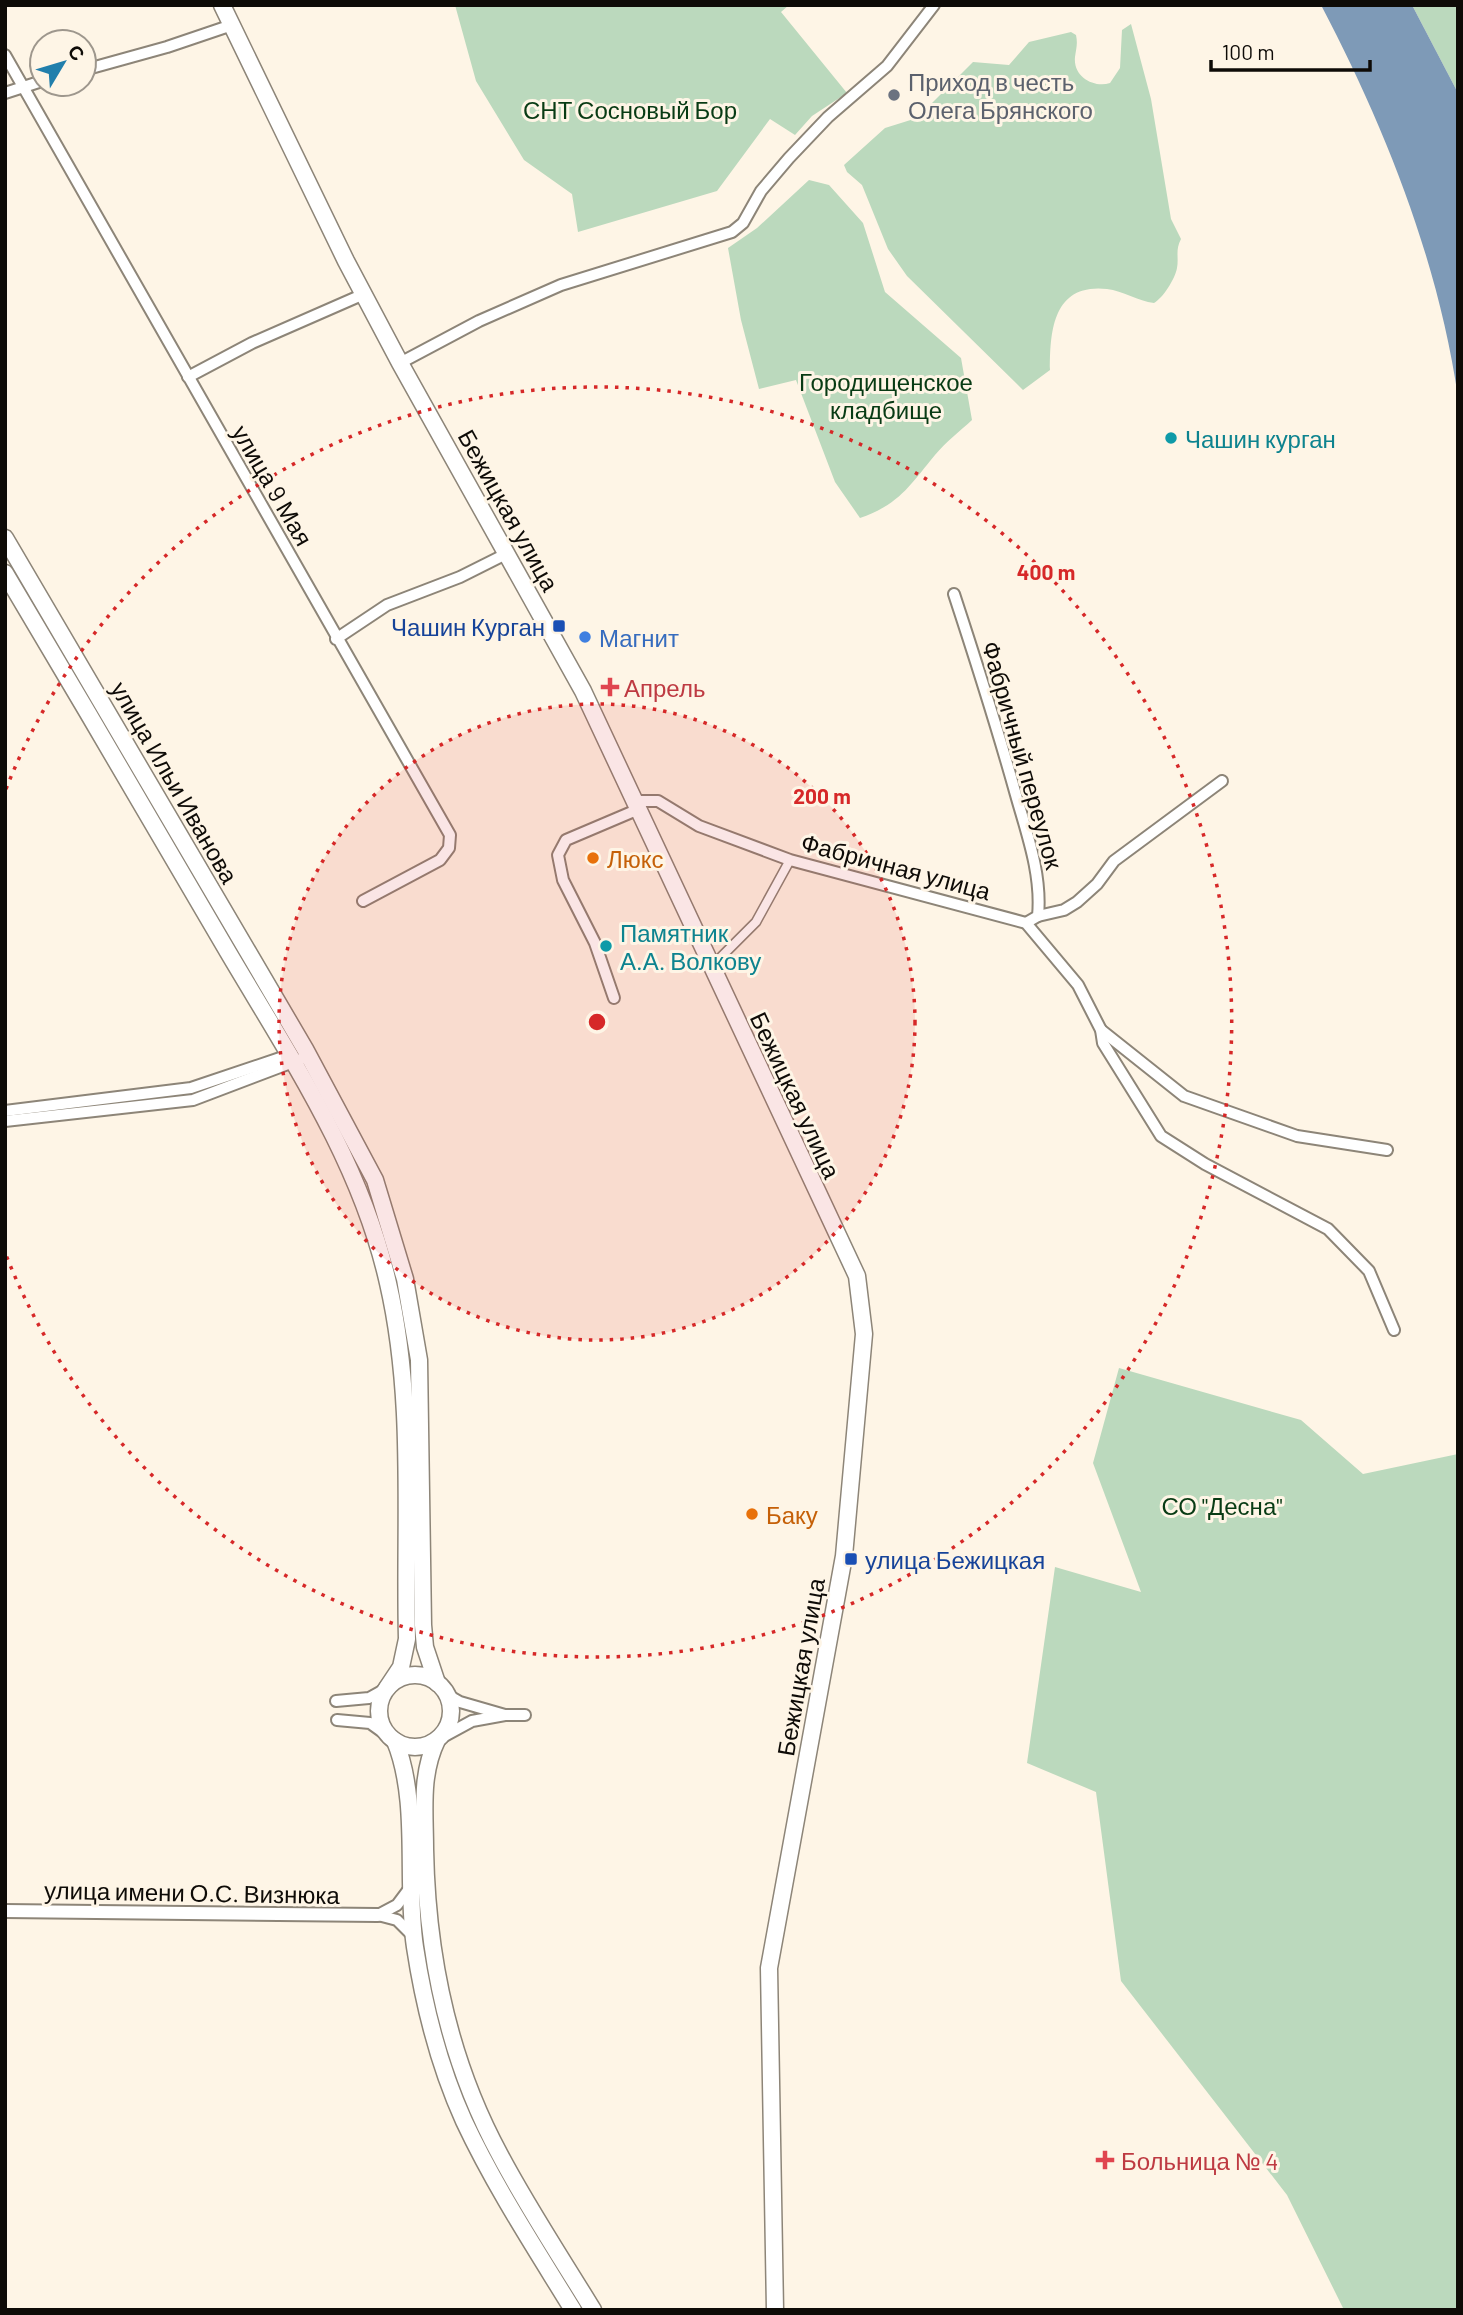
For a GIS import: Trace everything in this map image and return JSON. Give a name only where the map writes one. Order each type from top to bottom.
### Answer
[{"type":"main road","name":"Бежицкая улица","points":[[222,5],[363,294],[583,691],[710,968],[857,1276],[864,1334],[844,1556],[769,1968],[775,2310]]},
{"type":"main road","name":"улица Ильи Иванова","points":[[5,538],[307,1053],[375,1180],[392,1229],[414,1320],[422,1426],[423,1625],[425,1647],[442,1688]]},
{"type":"main road","name":"улица Ильи Иванова","points":[[5,573],[291,1059],[334,1137],[375,1234],[396,1322],[406,1441],[407,1639],[401,1667],[387,1688]]},
{"type":"main road","points":[[573,2310],[506,2200],[463,2119],[432,2026],[414,1937],[409,1889],[404,1766],[395,1741],[381,1722],[381,1699],[387,1688],[406,1676],[417,1675],[442,1688],[451,1713],[425,1771],[426,1900],[430,1942],[447,2021],[464,2074],[500,2155],[593,2310]]},
{"type":"main road","points":[[395,1741],[416,1747],[437,1740]]},
{"type":"street","points":[[400,363],[479,321],[561,285],[732,232],[743,223],[761,191],[789,158],[828,117],[887,66],[934,5]]},
{"type":"street","points":[[98,65],[167,47],[232,25]]},
{"type":"street","name":"улица 9 Мая","points":[[5,55],[450,835],[449,848],[440,860],[363,901]]},
{"type":"street","points":[[5,93],[28,85]]},
{"type":"street","points":[[188,377],[252,343],[363,294]]},
{"type":"street","points":[[336,639],[387,605],[460,577],[508,553]]},
{"type":"street","name":"Фабричный переулок","points":[[954,594],[993,713],[1034,861],[1040,898],[1038,916]]},
{"type":"street","points":[[1222,781],[1114,861],[1097,884],[1077,902],[1064,910],[1038,916],[1026,923],[1078,985],[1101,1030],[1103,1043],[1161,1136],[1205,1164],[1328,1229],[1369,1271],[1394,1330]]},
{"type":"street","name":"Фабричная улица","points":[[637,805],[658,801],[699,826],[790,860],[1026,923]]},
{"type":"street","points":[[614,998],[594,943],[563,880],[558,855],[566,840],[637,805]]},
{"type":"street","points":[[710,968],[756,922],[790,860]]},
{"type":"street","points":[[1101,1030],[1184,1096],[1297,1136],[1387,1150]]},
{"type":"street","points":[[5,1121],[193,1100],[307,1053]]},
{"type":"street","points":[[5,1111],[191,1088],[291,1059]]},
{"type":"street","points":[[336,1701],[369,1698],[387,1688]]},
{"type":"street","points":[[442,1688],[460,1702],[505,1715]]},
{"type":"street","points":[[437,1740],[472,1721],[505,1715],[525,1715]]},
{"type":"street","points":[[337,1720],[370,1723],[395,1741]]},
{"type":"street","points":[[378,1915],[397,1905],[409,1889]]},
{"type":"street","name":"улица имени О.С. Визнюка","points":[[5,1911],[378,1915]]},
{"type":"street","points":[[378,1915],[397,1920],[414,1937]]},
{"type":"green space","name":"СНТ Сосновый Бор","points":[[455,5],[789,5],[781,12],[847,93],[812,116],[795,135],[770,119],[717,191],[578,232],[572,194],[524,160],[476,81]]},
{"type":"green space","points":[[1412,5],[1458,5],[1458,93]]},
{"type":"green space","points":[[1131,24],[1151,99],[1171,219],[1181,239],[1176,272],[1165,293],[1154,303],[1107,289],[1089,289],[1075,294],[1065,302],[1058,313],[1051,340],[1050,370],[1023,390],[907,276],[888,249],[862,185],[847,172],[844,165],[885,128],[917,118],[973,62],[1009,65],[1029,42],[1071,32],[1076,35],[1077,70],[1091,82],[1110,83],[1120,68],[1122,30]]},
{"type":"green space","name":"Городищенское кладбище","points":[[809,180],[829,185],[863,223],[885,292],[961,358],[972,420],[939,450],[895,500],[860,518],[835,482],[796,380],[759,389],[741,320],[728,248],[757,228]]},
{"type":"green space","name":"СО \"Десна\"","points":[[1119,1368],[1301,1420],[1363,1474],[1458,1454],[1458,2310],[1344,2310],[1287,2195],[1121,1981],[1096,1792],[1027,1763],[1055,1567],[1141,1592],[1093,1463]]},
{"type":"water","points":[[1321,5],[1412,5],[1458,93],[1458,397],[1437,295],[1406,195],[1367,98]]},
{"type":"place","name":"Приход в честь Олега Брянского","points":[[894,95]]},
{"type":"place","name":"Чашин курган","points":[[1171,438]]},
{"type":"place","name":"Чашин Курган","points":[[559,626]]},
{"type":"place","name":"Магнит","points":[[585,637]]},
{"type":"place","name":"Апрель","points":[[610,687]]},
{"type":"place","name":"Люкс","points":[[593,858]]},
{"type":"place","name":"Памятник А.А. Волкову","points":[[606,946]]},
{"type":"place","name":"Баку","points":[[752,1514]]},
{"type":"place","name":"улица Бежицкая","points":[[851,1559]]},
{"type":"place","name":"Больница № 4","points":[[1105,2160]]}]
